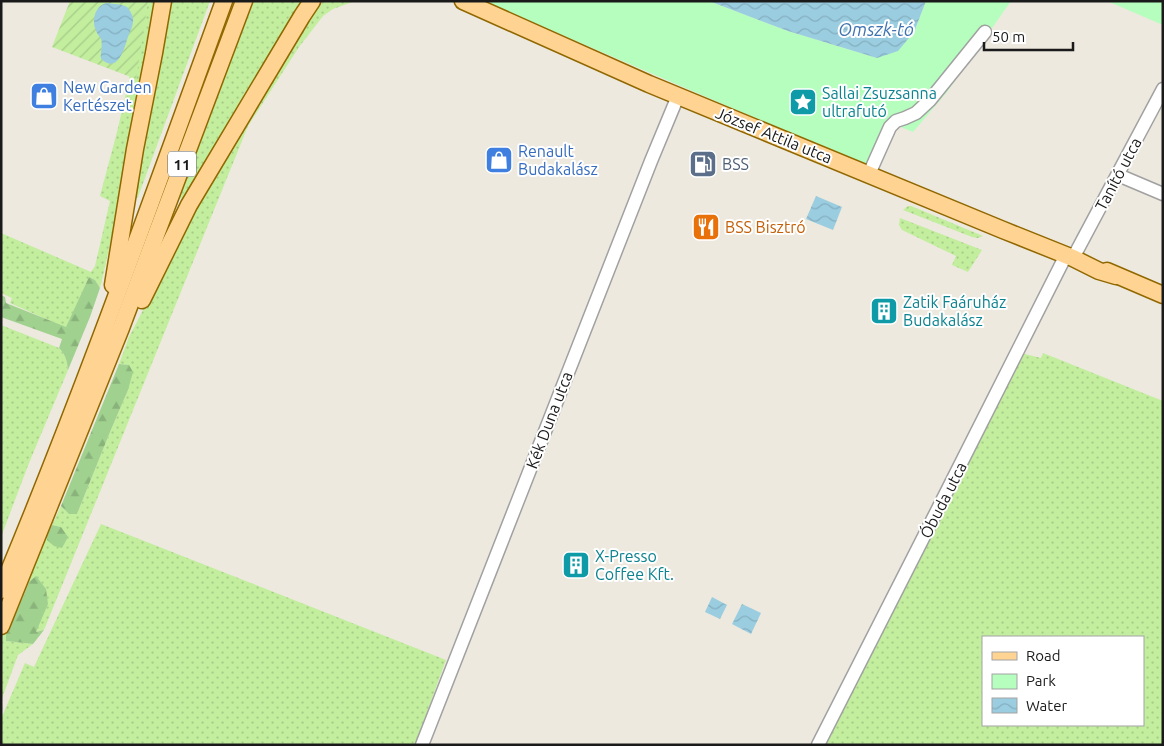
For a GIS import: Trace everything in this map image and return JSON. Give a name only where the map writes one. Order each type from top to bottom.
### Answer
[{"type":"main road","points":[[115,323],[135,149],[162,1]]},
{"type":"main road","name":"11","points":[[1,590],[67,426],[115,323],[224,1]]},
{"type":"main road","name":"11","points":[[1,626],[115,323],[244,1]]},
{"type":"main road","points":[[115,323],[141,302],[189,205],[312,1]]},
{"type":"main road","name":"József Attila utca","points":[[464,1],[678,96],[1163,295]]},
{"type":"street","points":[[869,174],[890,127],[896,122],[916,113],[930,100],[985,32]]},
{"type":"street","name":"Tanító utca","points":[[1075,259],[1118,175],[1158,109],[1163,89]]},
{"type":"street","name":"Kék Duna utca","points":[[422,745],[678,96]]},
{"type":"street","points":[[1118,175],[1163,194]]},
{"type":"street","name":"Óbuda utca","points":[[818,745],[953,481],[1075,259]]},
{"type":"green space","points":[[70,1],[148,1],[136,79],[52,47]]},
{"type":"green space","points":[[135,1],[156,1],[123,185],[100,288],[95,280],[89,277],[66,328],[10,303],[12,298],[1,293],[1,233],[91,272],[95,266],[110,201],[100,196],[129,80]]},
{"type":"green space","points":[[166,1],[210,1],[138,197],[134,200]]},
{"type":"green space","points":[[246,1],[306,1],[243,97],[183,198],[179,199],[177,196]]},
{"type":"green space","points":[[323,1],[355,1],[333,9],[323,16],[299,47],[248,126],[44,630],[36,632],[29,582],[6,634],[6,641],[33,644],[18,655],[1,701],[1,639],[47,535],[47,540],[61,527],[52,525],[61,506],[69,514],[77,514],[128,390],[128,365],[119,364],[129,337],[221,160],[285,56]]},
{"type":"green space","points":[[483,1],[709,1],[788,31],[877,58],[914,32],[926,1],[1011,1],[947,92],[913,132],[896,125],[876,170]]},
{"type":"green space","points":[[1107,1],[1163,1],[1163,25]]},
{"type":"green space","points":[[908,206],[983,236],[978,238],[972,237],[903,210]]},
{"type":"green space","points":[[900,218],[982,250],[968,272],[952,265],[956,256],[902,230],[899,225]]},
{"type":"green space","points":[[89,277],[95,280],[100,288],[68,370],[66,358],[59,348],[62,339],[1,317],[1,295],[5,297],[6,303],[66,327]]},
{"type":"green space","points":[[1,325],[59,348],[66,358],[68,370],[29,463],[1,537]]},
{"type":"green space","points":[[1021,353],[1041,358],[1043,353],[1163,401],[1163,745],[818,745]]},
{"type":"green space","points":[[119,364],[129,365],[133,372],[128,390],[77,514],[69,514],[61,506]]},
{"type":"green space","points":[[101,524],[446,660],[415,745],[1,745],[1,719],[25,663],[34,667]]},
{"type":"green space","points":[[52,525],[61,527],[68,537],[62,548],[54,546],[47,540],[47,535]]},
{"type":"green space","points":[[36,576],[46,589],[48,604],[36,632],[44,630],[33,644],[6,641],[6,634],[29,582]]},
{"type":"water","name":"Omszk-tó","points":[[709,1],[926,1],[914,32],[898,51],[877,58],[788,31]]},
{"type":"water","points":[[107,3],[127,7],[133,18],[122,53],[116,62],[112,64],[101,59],[102,41],[94,24],[96,12],[100,6]]},
{"type":"water","points":[[816,196],[842,207],[833,230],[806,219]]},
{"type":"water","points":[[712,597],[727,605],[720,619],[705,612]]},
{"type":"water","points":[[742,604],[761,613],[751,634],[732,624]]},
{"type":"place","name":"New Garden Kertészet","points":[[44,96]]},
{"type":"place","name":"Sallai Zsuzsanna ultrafutó","points":[[803,102]]},
{"type":"place","name":"Renault Budakalász","points":[[499,160]]},
{"type":"place","name":"BSS","points":[[703,164]]},
{"type":"place","name":"BSS Bisztró","points":[[706,227]]},
{"type":"place","name":"Zatik Faáruház Budakalász","points":[[884,311]]},
{"type":"place","name":"X-Presso Coffee Kft.","points":[[576,565]]}]
